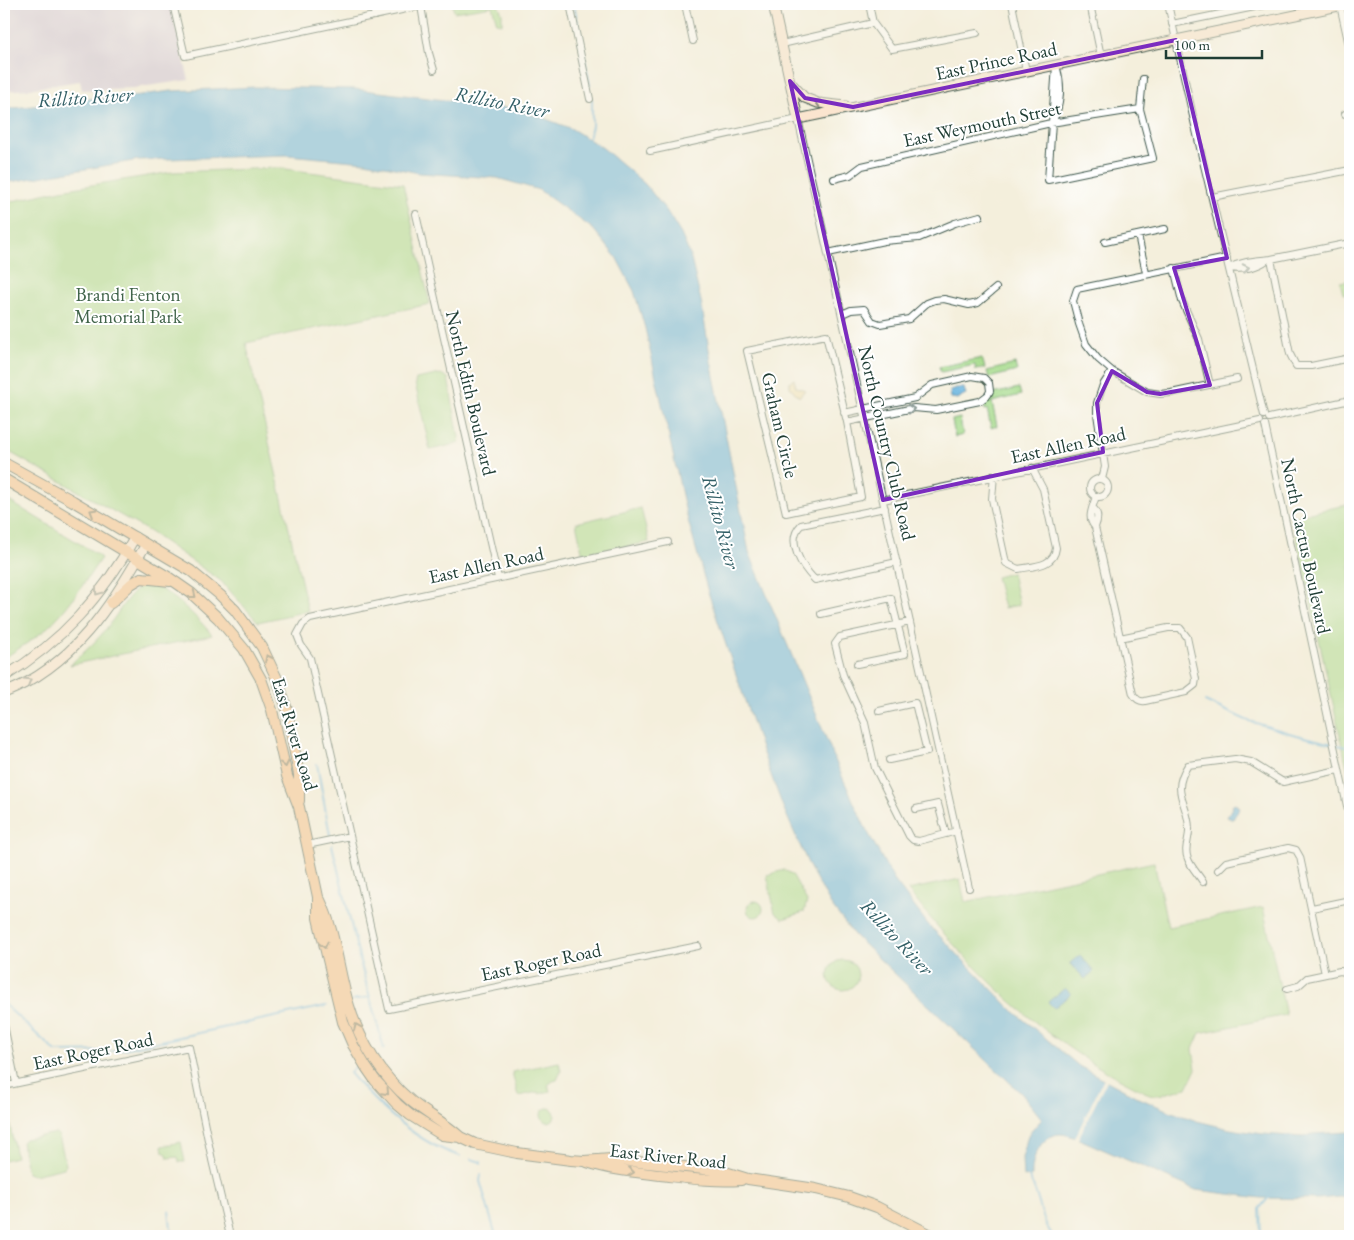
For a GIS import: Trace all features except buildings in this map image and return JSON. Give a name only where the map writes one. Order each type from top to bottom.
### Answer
[{"type":"main road","name":"North Country Club Road","points":[[773,4],[798,119]]},
{"type":"main road","name":"East Prince Road","points":[[798,119],[1344,5]]},
{"type":"main road","points":[[790,81],[805,98],[818,103],[853,107]]},
{"type":"main road","name":"East River Road","points":[[4,463],[73,501],[190,571],[220,595],[245,622],[262,647],[277,676],[287,710],[299,775],[299,806]]},
{"type":"main road","name":"East River Road","points":[[4,479],[175,582],[196,597],[218,618],[244,649],[256,670],[272,710],[287,776],[299,806],[318,897],[318,918],[336,1000],[346,1031],[359,1056],[385,1091],[410,1115],[442,1135],[460,1137],[475,1144],[515,1153],[584,1161],[607,1169],[720,1182],[748,1179],[849,1197],[877,1207],[933,1236]]},
{"type":"main road","points":[[4,677],[31,660],[56,640],[81,615],[135,538]]},
{"type":"main road","points":[[4,693],[23,685],[54,664],[92,628],[111,603],[146,544]]},
{"type":"main road","points":[[111,603],[131,584],[141,578],[175,582]]},
{"type":"street","points":[[173,4],[185,56],[430,4]]},
{"type":"street","points":[[372,4],[375,16]]},
{"type":"street","points":[[570,4],[590,99]]},
{"type":"street","points":[[685,4],[693,41]]},
{"type":"street","points":[[870,4],[873,23],[892,49],[976,33]]},
{"type":"street","points":[[1012,4],[1026,71]]},
{"type":"street","points":[[1090,4],[1100,56]]},
{"type":"street","name":"North Cactus Boulevard","points":[[1168,4],[1264,420],[1350,820]]},
{"type":"street","points":[[1172,24],[1269,4]]},
{"type":"street","points":[[1344,5],[1350,50]]},
{"type":"street","points":[[421,6],[427,45],[434,70]]},
{"type":"street","points":[[782,44],[873,23]]},
{"type":"street","points":[[1056,65],[1060,80],[1058,111],[1051,124],[1048,180],[1152,158],[1140,109],[1143,79]]},
{"type":"street","name":"East Weymouth Street","points":[[834,179],[850,176],[862,166],[1051,124],[1140,109]]},
{"type":"street","name":"East Prince Road","points":[[650,151],[798,119]]},
{"type":"street","name":"North Country Club Road","points":[[798,119],[969,888]]},
{"type":"street","points":[[1212,197],[1350,170]]},
{"type":"street","name":"North Edith Boulevard","points":[[416,214],[498,578]]},
{"type":"street","points":[[828,253],[884,241],[919,238],[956,223],[980,216]]},
{"type":"street","points":[[1106,242],[1165,229]]},
{"type":"street","points":[[1138,235],[1146,274]]},
{"type":"street","points":[[1229,268],[1236,264],[1259,259],[1269,260],[1350,243]]},
{"type":"street","points":[[1227,258],[1077,289],[1073,300],[1086,344],[1098,359],[1147,392],[1160,394],[1237,379]]},
{"type":"street","points":[[1269,260],[1290,354],[1296,366],[1311,366],[1350,358]]},
{"type":"street","points":[[1174,268],[1182,301],[1199,339],[1210,384]]},
{"type":"street","points":[[842,314],[864,308],[872,321],[880,324],[909,319],[916,315],[927,303],[935,300],[944,299],[969,305],[978,302],[996,288]]},
{"type":"street","name":"Graham Circle","points":[[826,335],[846,422],[861,497],[786,513],[747,351],[826,335]]},
{"type":"street","points":[[1102,479],[1105,467],[1096,414],[1097,403],[1103,385],[1112,370]]},
{"type":"street","points":[[844,413],[915,398],[932,385],[972,376],[984,378],[989,384],[990,391],[988,395],[980,401],[936,410],[914,408],[846,422]]},
{"type":"street","name":"East Allen Road","points":[[883,500],[1103,452],[1264,420],[1350,400]]},
{"type":"street","points":[[994,475],[992,498],[1006,563],[1018,569],[1051,562],[1056,556],[1056,548],[1043,488],[1032,468]]},
{"type":"street","points":[[1102,479],[1106,482],[1108,491],[1101,496],[1096,496],[1092,493],[1091,485],[1094,481],[1102,479]]},
{"type":"street","points":[[1096,496],[1090,513],[1095,527],[1120,638],[1133,694],[1140,702],[1186,692],[1195,685],[1196,679],[1187,636],[1180,628],[1168,628],[1120,638]]},
{"type":"street","points":[[885,508],[801,525],[795,532],[793,541],[801,562],[815,580],[897,562]]},
{"type":"street","name":"East Allen Road","points":[[310,619],[668,542]]},
{"type":"street","points":[[821,614],[891,598],[905,654],[857,664]]},
{"type":"street","name":"East River Road","points":[[310,619],[303,624],[297,635],[310,658],[390,1009]]},
{"type":"street","points":[[910,622],[840,637],[835,644],[838,660],[865,723],[873,763],[909,836],[913,840],[919,841],[957,832]]},
{"type":"street","points":[[879,711],[915,703],[927,752],[889,760]]},
{"type":"street","points":[[922,730],[934,728]]},
{"type":"street","points":[[1203,882],[1188,859],[1186,851],[1190,829],[1180,787],[1181,777],[1188,765],[1235,759],[1250,762],[1283,782],[1338,770]]},
{"type":"street","points":[[916,809],[938,804],[946,834]]},
{"type":"street","points":[[308,845],[350,836]]},
{"type":"street","points":[[1218,870],[1226,862],[1288,848],[1296,848],[1299,853],[1312,908],[1325,974]]},
{"type":"street","points":[[1312,908],[1350,900]]},
{"type":"street","name":"East Roger Road","points":[[390,1009],[698,946]]},
{"type":"street","points":[[1287,989],[1298,986],[1307,978],[1340,971],[1350,973]]},
{"type":"street","points":[[4,1026],[16,1082]]},
{"type":"street","name":"East Roger Road","points":[[4,1086],[188,1047],[230,1236]]},
{"type":"highlighted area","points":[[1176,40],[1227,258],[1174,268],[1210,385],[1160,394],[1147,392],[1112,371],[1097,403],[1103,452],[883,500],[790,81],[805,98],[853,107]]},
{"type":"shaded area","points":[[4,4],[170,4],[189,80],[134,88],[82,90],[80,81],[4,91]]},
{"type":"green space","points":[[452,4],[498,4],[502,13],[502,24],[497,23],[492,6],[454,12]]},
{"type":"green space","name":"Brandi Fenton Memorial Park","points":[[278,168],[403,184],[430,304],[246,343],[308,611],[258,622],[221,581],[150,532],[4,449],[4,203],[61,190],[172,172]]},
{"type":"green space","points":[[1350,280],[1350,293],[1343,294],[1340,282]]},
{"type":"green space","points":[[982,358],[985,368],[976,370],[975,365],[941,372],[939,367]]},
{"type":"green space","points":[[1015,364],[1017,371],[989,378],[987,371]]},
{"type":"green space","points":[[441,374],[448,378],[460,443],[430,450],[415,383],[416,379]]},
{"type":"green space","points":[[1019,388],[1021,395],[992,402],[997,426],[991,428],[987,409],[985,410],[984,405],[993,394]]},
{"type":"green space","points":[[960,418],[963,435],[955,437],[952,420]]},
{"type":"green space","points":[[4,498],[101,558],[54,621],[36,637],[4,658]]},
{"type":"green space","points":[[1350,504],[1350,781],[1292,517]]},
{"type":"green space","points":[[641,508],[649,542],[583,556],[576,523]]},
{"type":"green space","points":[[1012,573],[1019,605],[1004,608],[996,577]]},
{"type":"green space","points":[[140,586],[159,588],[176,599],[212,635],[70,665],[106,629],[129,597]]},
{"type":"green space","points":[[1154,862],[1168,927],[1263,907],[1286,1015],[1200,1033],[1193,1049],[1196,1069],[1187,1088],[1158,1095],[1144,1092],[1096,1065],[1036,1023],[1007,998],[954,945],[908,890],[960,879],[965,902]]},
{"type":"green space","points":[[784,870],[792,874],[807,901],[804,912],[783,919],[775,913],[767,875]]},
{"type":"green space","points":[[755,901],[763,909],[755,917],[747,909]]},
{"type":"green space","points":[[843,960],[854,964],[858,975],[854,986],[843,990],[832,986],[828,975],[832,964]]},
{"type":"green space","points":[[559,1062],[561,1071],[557,1080],[548,1085],[550,1091],[518,1096],[512,1072]]},
{"type":"green space","points":[[4,1093],[16,1157],[4,1160]]},
{"type":"green space","points":[[548,1108],[553,1110],[555,1115],[553,1120],[548,1122],[543,1120],[541,1115],[543,1110]]},
{"type":"green space","points":[[56,1133],[59,1136],[66,1165],[64,1168],[33,1175],[27,1173],[22,1142],[25,1139]]},
{"type":"green space","points":[[181,1142],[185,1162],[179,1162],[178,1157],[168,1158],[167,1154],[163,1152],[162,1146]]},
{"type":"sand","points":[[794,379],[796,387],[805,390],[799,397],[790,387],[790,381]]},
{"type":"water","name":"Rillito River","points":[[255,87],[355,89],[501,107],[541,117],[572,129],[603,148],[645,184],[666,210],[681,234],[690,255],[701,301],[749,552],[841,774],[865,827],[894,880],[927,923],[1012,1010],[1079,1066],[1139,1098],[1197,1121],[1263,1134],[1303,1137],[1312,1134],[1350,1132],[1350,1196],[1318,1199],[1261,1198],[1196,1190],[1079,1139],[1062,1134],[1053,1135],[1042,1144],[1035,1156],[1032,1176],[1023,1177],[1022,1158],[1028,1135],[1042,1119],[1022,1094],[855,936],[831,905],[810,868],[783,807],[761,748],[708,592],[686,513],[645,328],[634,291],[616,257],[593,229],[539,190],[497,178],[419,173],[365,162],[287,155],[139,160],[4,183],[4,109],[60,103],[66,99],[118,98],[171,91]]},
{"type":"water","points":[[956,388],[964,388],[966,395],[958,399],[951,398],[950,391]]},
{"type":"water","points":[[1234,803],[1240,807],[1233,819],[1227,816]]},
{"type":"water","points":[[1080,955],[1094,971],[1085,979],[1070,963]]},
{"type":"water","points":[[1065,988],[1071,994],[1054,1008],[1048,1002]]},
{"type":"pier","points":[[1104,1078],[1107,1080],[1077,1141],[1074,1140]]},
{"type":"waterway","points":[[574,4],[590,85]]},
{"type":"waterway","points":[[588,141],[592,126],[592,99]]},
{"type":"waterway","points":[[1205,701],[1246,720],[1350,748]]},
{"type":"waterway","points":[[317,764],[330,835]]},
{"type":"waterway","points":[[332,845],[360,961],[384,1049],[382,1049]]},
{"type":"waterway","points":[[353,1000],[370,997]]},
{"type":"waterway","points":[[4,1004],[56,1052],[114,1051],[326,1006]]},
{"type":"waterway","points":[[358,1065],[350,1073],[386,1111],[429,1143],[460,1156]]},
{"type":"waterway","points":[[471,1159],[481,1162],[481,1164]]},
{"type":"waterway","points":[[1027,1174],[1035,1189],[1048,1229],[1053,1236]]},
{"type":"waterway","points":[[481,1175],[480,1181],[496,1236]]},
{"type":"waterway","points":[[1261,1236],[1260,1208],[1269,1197]]},
{"type":"waterway","points":[[169,1211],[172,1236]]}]
